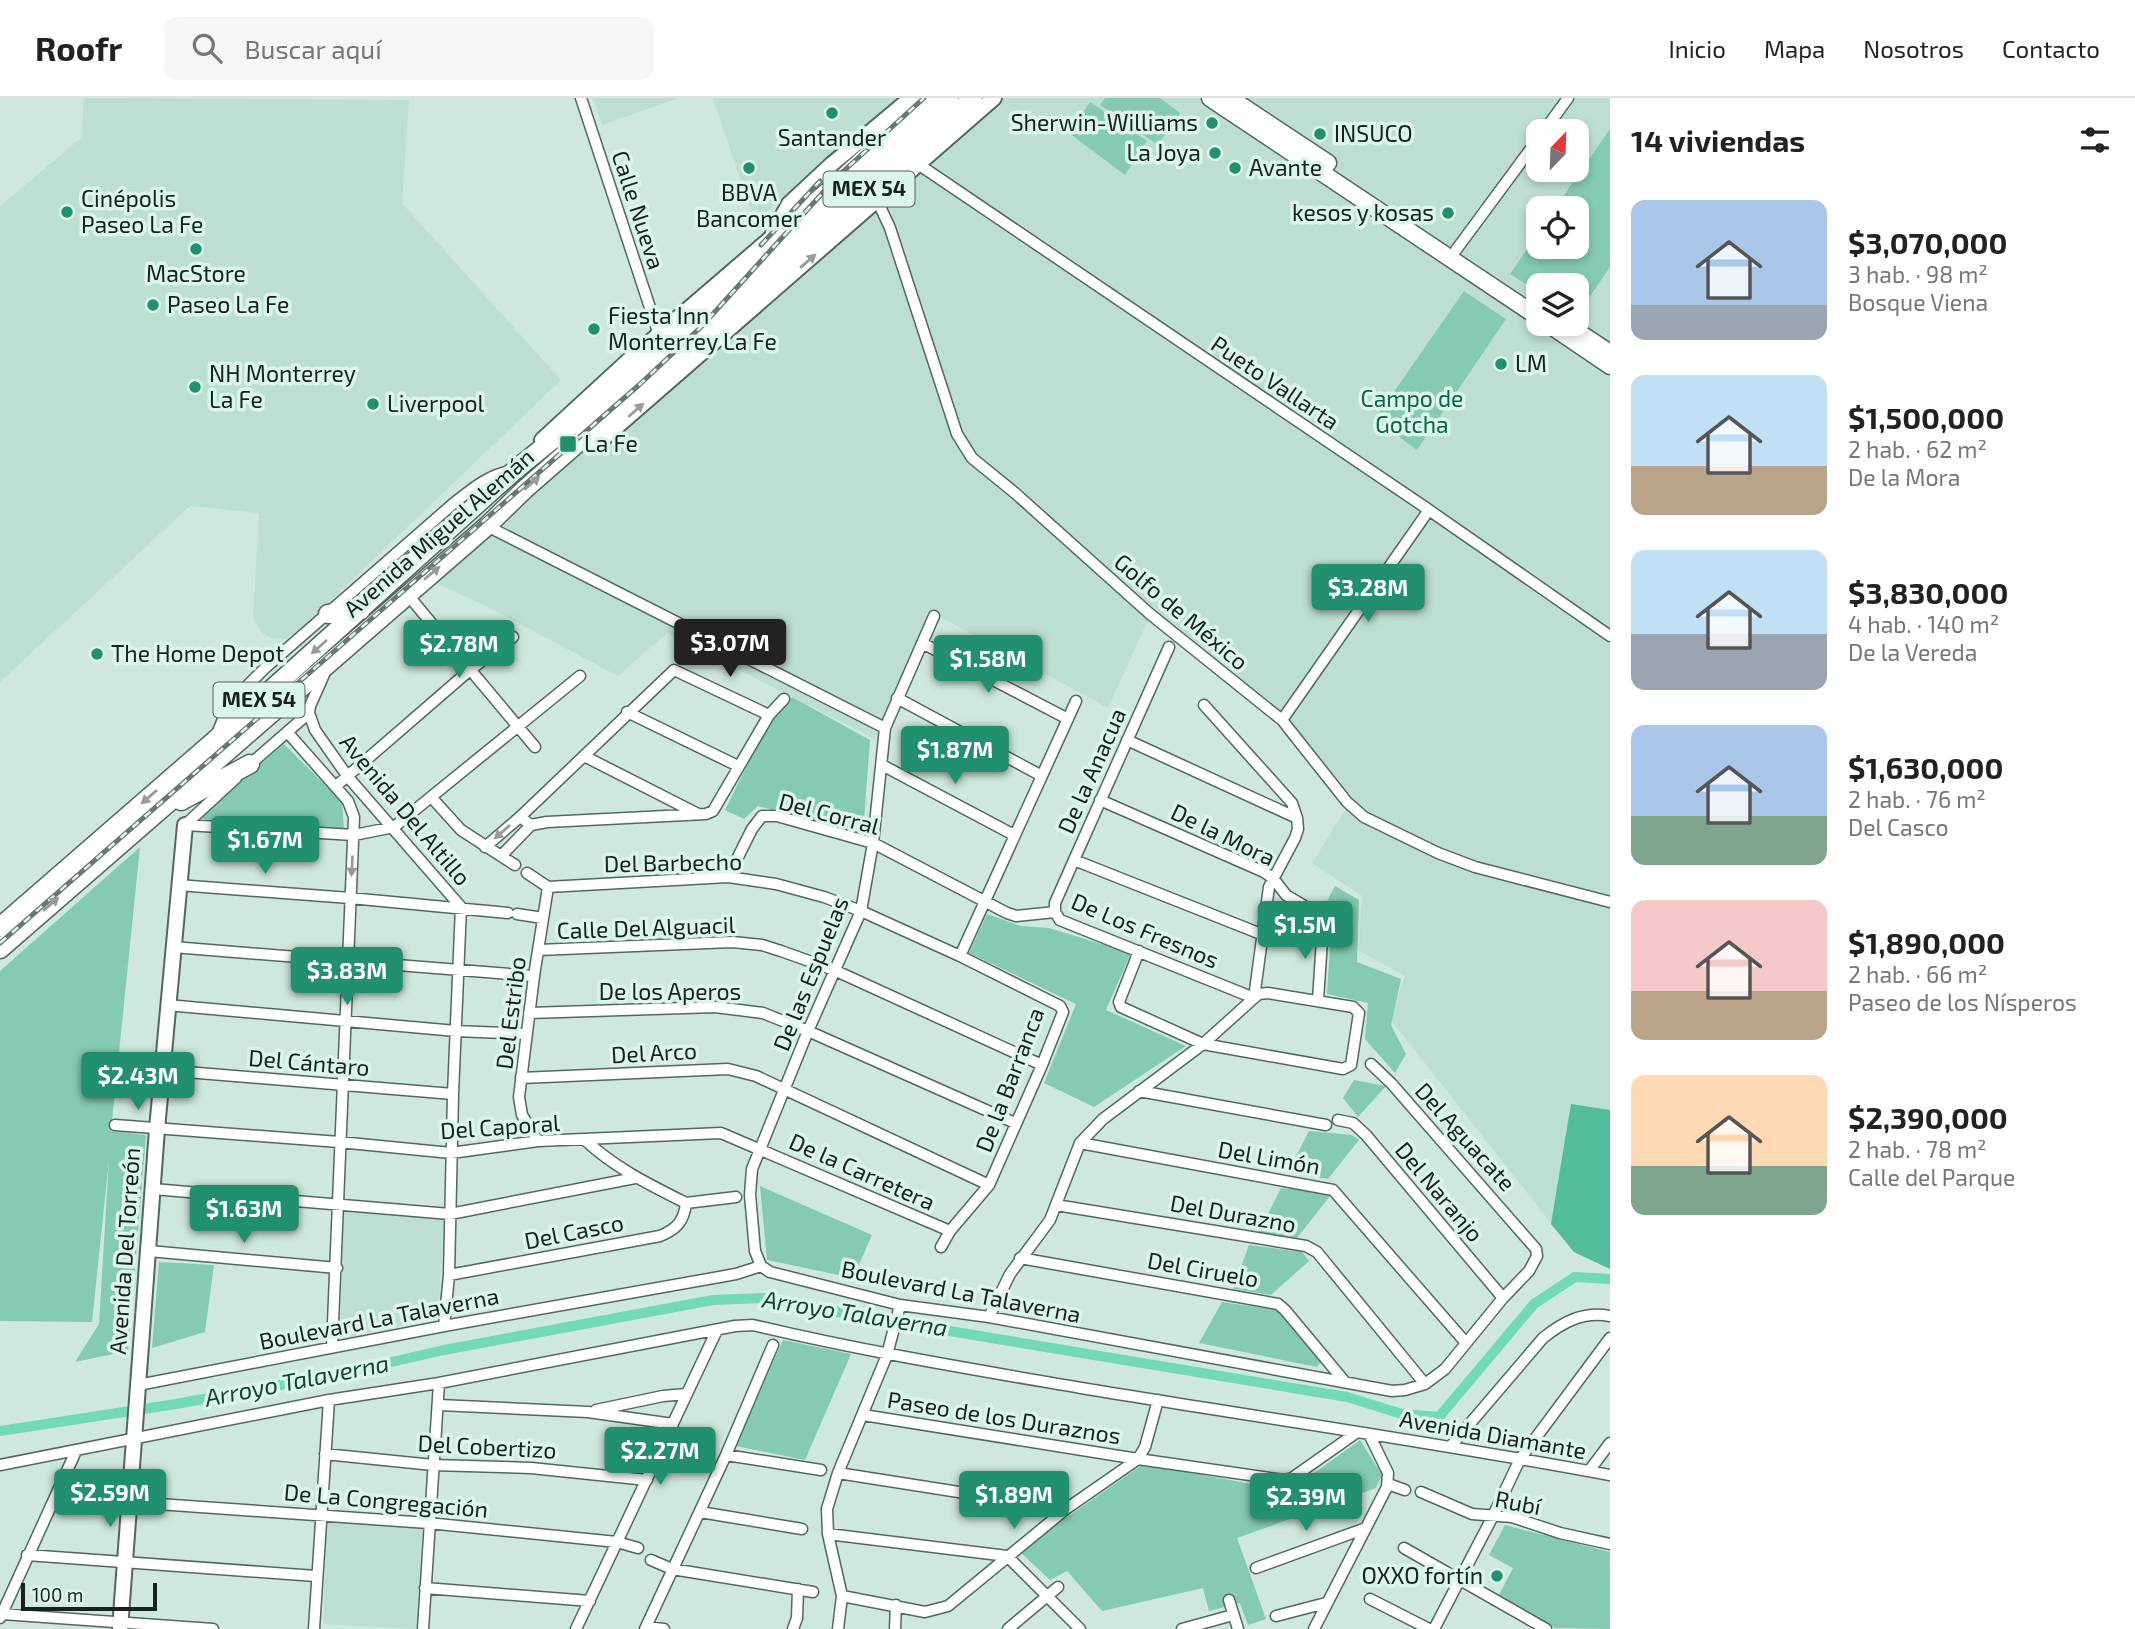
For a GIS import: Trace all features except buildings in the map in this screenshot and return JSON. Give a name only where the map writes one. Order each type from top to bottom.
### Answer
[{"type":"highway","name":"Avenida Miguel Alemán","points":[[0,949],[487,526],[950,98]]},
{"type":"highway","name":"Avenida Miguel Alemán","points":[[0,927],[214,741],[515,470],[760,274],[973,98]]},
{"type":"highway","points":[[328,614],[360,610]]},
{"type":"highway","points":[[156,814],[250,764]]},
{"type":"main road","points":[[1210,98],[1526,309]]},
{"type":"main road","points":[[1230,98],[1526,298]]},
{"type":"main road","points":[[1566,336],[1610,366]]},
{"type":"main road","points":[[1584,336],[1610,353]]},
{"type":"street","name":"Calle Nueva","points":[[581,98],[659,335]]},
{"type":"street","points":[[770,239],[789,204],[911,98]]},
{"type":"street","points":[[532,458],[539,444],[557,424],[929,98]]},
{"type":"street","points":[[579,443],[606,437],[994,98]]},
{"type":"street","points":[[1553,119],[1568,98]]},
{"type":"street","points":[[1456,250],[1526,155]]},
{"type":"street","name":"Pueto Vallarta","points":[[918,164],[1429,510],[1610,636]]},
{"type":"street","name":"Golfo de México","points":[[877,200],[890,228],[957,435],[972,458],[1150,614],[1282,720],[1347,802],[1364,817],[1383,828],[1475,867],[1610,902]]},
{"type":"street","points":[[214,741],[229,704],[265,668],[483,481],[498,473],[515,470]]},
{"type":"street","points":[[1282,720],[1429,510]]},
{"type":"street","points":[[487,526],[885,728]]},
{"type":"street","points":[[407,594],[535,747]]},
{"type":"street","name":"De las Espuelas","points":[[761,1266],[755,1251],[750,1195],[752,1169],[808,1031],[861,911],[873,843],[885,728],[934,616]]},
{"type":"street","points":[[336,786],[470,670],[513,637]]},
{"type":"street","points":[[922,643],[1068,719]]},
{"type":"street","name":"De la Anacua","points":[[1055,912],[1055,903],[1169,648]]},
{"type":"street","points":[[185,825],[309,713],[330,660]]},
{"type":"street","points":[[485,847],[674,670],[769,715]]},
{"type":"street","points":[[185,825],[354,835],[394,827],[580,676]]},
{"type":"street","points":[[897,698],[1041,776]]},
{"type":"street","points":[[501,856],[531,825],[698,815],[713,811],[769,715],[784,699]]},
{"type":"street","points":[[960,957],[1076,701]]},
{"type":"street","points":[[989,1317],[1020,1258],[1050,1220],[1080,1143],[1103,1119],[1203,1044],[1254,998],[1269,887],[1295,838],[1297,818],[1292,803],[1204,705]]},
{"type":"street","points":[[627,712],[738,766]]},
{"type":"street","name":"Avenida Del Altillo","points":[[309,713],[315,730],[348,777],[461,907],[449,1275],[444,1326]]},
{"type":"street","points":[[288,733],[336,786],[353,810],[332,1347]]},
{"type":"street","points":[[1127,740],[1297,818]]},
{"type":"street","points":[[584,756],[698,815]]},
{"type":"street","points":[[882,765],[1014,835]]},
{"type":"street","points":[[432,798],[461,830],[515,865]]},
{"type":"street","name":"De la Mora","points":[[1100,800],[1264,872],[1273,878],[1286,895],[1321,916],[1323,924],[1318,1000]]},
{"type":"street","name":"Del Corral","points":[[728,877],[752,829],[762,816],[777,816],[873,843],[985,901]]},
{"type":"street","points":[[520,817],[531,825]]},
{"type":"street","name":"Avenida Del Torreón","points":[[134,1434],[177,885],[185,825]]},
{"type":"street","points":[[1074,860],[1261,934]]},
{"type":"street","points":[[527,873],[548,887]]},
{"type":"street","name":"Del Barbecho","points":[[548,887],[728,877],[776,884],[824,897],[861,911],[960,957]]},
{"type":"street","name":"Calle Del Alguacil","points":[[177,885],[461,907],[543,918]]},
{"type":"street","name":"Del Estribo","points":[[538,1141],[522,1115],[519,1097],[548,887]]},
{"type":"street","name":"De Los Fresnos","points":[[985,901],[1007,914],[1016,916],[1055,912],[1060,920],[1254,998],[1268,993],[1318,1000],[1358,1010],[1351,1065],[1343,1069],[1203,1044]]},
{"type":"street","name":"Calle Del Alguacil","points":[[538,950],[732,942],[781,951],[834,970],[1042,1065]]},
{"type":"street","points":[[173,947],[534,976]]},
{"type":"street","points":[[1139,950],[1119,1002],[1120,1006],[1203,1044]]},
{"type":"street","name":"De la Barranca","points":[[942,1247],[950,1231],[989,1185],[1063,1012],[1062,1008],[960,957]]},
{"type":"street","points":[[167,1005],[456,1031],[526,1034]]},
{"type":"street","name":"De los Aperos","points":[[529,1013],[715,1007],[763,1013],[808,1031]]},
{"type":"street","points":[[808,1031],[1015,1123]]},
{"type":"street","name":"Del Aguacate","points":[[1371,1064],[1528,1237]]},
{"type":"street","name":"Del Arco","points":[[522,1078],[727,1069],[756,1076],[785,1089]]},
{"type":"street","name":"Del Cántaro","points":[[162,1070],[453,1094]]},
{"type":"street","points":[[785,1089],[989,1185]]},
{"type":"street","points":[[1139,1091],[1326,1125]]},
{"type":"street","name":"Del Naranjo","points":[[1338,1121],[1353,1123],[1366,1135],[1503,1298]]},
{"type":"street","name":"Del Caporal","points":[[116,1125],[452,1153],[538,1141],[711,1132],[729,1135],[760,1148]]},
{"type":"street","points":[[585,1140],[602,1156],[635,1178],[687,1203],[736,1197]]},
{"type":"street","name":"Del Limón","points":[[1080,1143],[1333,1189],[1466,1343]]},
{"type":"street","name":"De la Carretera","points":[[760,1148],[950,1231]]},
{"type":"street","points":[[153,1189],[450,1214],[635,1178]]},
{"type":"street","name":"Del Casco","points":[[449,1275],[660,1236],[677,1227],[687,1203]]},
{"type":"street","name":"Del Durazno","points":[[1056,1205],[1306,1247],[1317,1252],[1425,1384]]},
{"type":"street","name":"Boulevard La Talaverna","points":[[137,1390],[332,1347],[736,1274],[761,1266],[770,1272],[899,1309],[989,1317],[1392,1391],[1405,1390],[1425,1384],[1445,1370],[1534,1263],[1536,1249],[1528,1237]]},
{"type":"street","points":[[149,1251],[337,1268]]},
{"type":"street","name":"Del Ciruelo","points":[[1020,1258],[1278,1304],[1345,1382]]},
{"type":"street","points":[[838,1629],[842,1596],[828,1534],[827,1509],[838,1473],[888,1350],[899,1309]]},
{"type":"street","points":[[1450,1447],[1542,1338],[1558,1325],[1577,1317],[1610,1316]]},
{"type":"street","points":[[0,1465],[76,1451],[134,1434],[439,1383],[753,1325],[1158,1401],[1368,1434],[1388,1473],[1388,1484],[1314,1629]]},
{"type":"street","points":[[576,1629],[717,1330]]},
{"type":"street","points":[[1370,1599],[1432,1629],[1460,1581],[1520,1459],[1610,1338]]},
{"type":"street","points":[[664,1629],[646,1628],[726,1455],[772,1345]]},
{"type":"street","points":[[423,1629],[439,1383]]},
{"type":"street","points":[[588,1412],[663,1396],[686,1394]]},
{"type":"street","points":[[314,1629],[329,1400]]},
{"type":"street","points":[[842,1596],[925,1612],[948,1605],[1066,1509],[1138,1459],[1145,1447],[1158,1401]]},
{"type":"street","points":[[439,1405],[588,1412],[673,1424]]},
{"type":"street","name":"Paseo de los Duraznos","points":[[863,1415],[1284,1480],[1292,1478],[1356,1433]]},
{"type":"street","points":[[120,1626],[134,1434]]},
{"type":"street","name":"Avenida Diamante","points":[[1368,1434],[1610,1475]]},
{"type":"street","points":[[1589,1471],[1610,1443]]},
{"type":"street","points":[[76,1451],[1,1616],[120,1626],[213,1629]]},
{"type":"street","name":"Del Cobertizo","points":[[325,1454],[433,1465],[531,1468],[647,1479]]},
{"type":"street","points":[[726,1455],[821,1470]]},
{"type":"street","points":[[838,1473],[1066,1509]]},
{"type":"street","points":[[1388,1484],[1405,1490]]},
{"type":"street","name":"Rubí","points":[[1421,1492],[1472,1514],[1511,1517],[1560,1533],[1610,1544]]},
{"type":"street","name":"De La Congregación","points":[[130,1502],[428,1523],[617,1542],[638,1548]]},
{"type":"street","points":[[700,1512],[802,1529]]},
{"type":"street","points":[[1256,1568],[1366,1528]]},
{"type":"street","points":[[828,1534],[1007,1556],[1080,1629]]},
{"type":"street","points":[[1404,1548],[1546,1629]]},
{"type":"street","points":[[27,1555],[316,1576]]},
{"type":"street","points":[[651,1560],[672,1569],[813,1592]]},
{"type":"street","points":[[1008,1629],[1058,1587]]},
{"type":"street","points":[[425,1588],[590,1601]]},
{"type":"street","points":[[793,1629],[797,1618],[798,1589]]},
{"type":"street","points":[[1229,1601],[1238,1629]]},
{"type":"street","points":[[1276,1616],[1326,1603]]},
{"type":"street","points":[[894,1629],[896,1605]]},
{"type":"street","points":[[1182,1629],[1233,1615]]},
{"type":"shaded area","name":"Paseo La Fe","points":[[84,98],[409,100],[402,203],[561,380],[304,626],[285,639],[270,638],[259,630],[253,618],[259,513],[190,506],[0,682],[0,206],[81,138]]},
{"type":"shaded area","points":[[593,98],[679,98],[602,125]]},
{"type":"shaded area","points":[[713,98],[897,98],[755,223]]},
{"type":"shaded area","name":"La Fe","points":[[963,98],[1610,98],[1610,1269],[1574,1252],[1390,1019],[1405,976],[1359,951],[1362,896],[1312,863],[1353,797],[1295,729],[1150,616],[1108,708],[933,613],[875,739],[667,633],[618,676],[492,609],[416,574]]},
{"type":"shaded area","points":[[344,1211],[444,1217],[438,1317],[340,1339]]},
{"type":"shaded area","points":[[327,1522],[422,1527],[416,1629],[323,1624]]},
{"type":"green space","points":[[1105,98],[1160,98],[1180,113],[1158,145],[1100,105]]},
{"type":"green space","points":[[1090,102],[1147,141],[1125,175],[1069,133]]},
{"type":"green space","points":[[1610,129],[1610,267],[1589,298],[1589,273],[1526,273],[1526,284],[1510,274],[1526,251],[1526,259],[1589,259],[1589,196],[1563,196],[1573,182],[1589,182],[1589,159]]},
{"type":"green space","name":"Campo de Gotcha","points":[[1464,291],[1506,319],[1417,450],[1375,419]]},
{"type":"green space","points":[[792,697],[870,740],[863,833],[758,806],[744,819],[725,810],[772,715]]},
{"type":"green space","points":[[284,744],[342,802],[344,830],[196,819]]},
{"type":"green space","points":[[140,847],[111,1131],[146,1135],[128,1351],[75,1362],[99,1324],[109,1160],[92,1322],[0,1321],[0,971]]},
{"type":"green space","points":[[1335,886],[1359,900],[1357,962],[1401,979],[1391,1025],[1406,1054],[1395,1073],[1365,1039],[1368,1003],[1327,994],[1332,917],[1324,907]]},
{"type":"green space","points":[[987,914],[1021,926],[1049,928],[1131,953],[1106,1010],[1186,1046],[1094,1107],[1044,1083],[1076,1004],[969,953]]},
{"type":"green space","points":[[1354,1080],[1386,1086],[1358,1117],[1343,1098]]},
{"type":"green space","points":[[1571,1104],[1610,1110],[1610,1269],[1574,1252],[1551,1224]]},
{"type":"green space","points":[[1309,1131],[1352,1135],[1359,1140],[1328,1179],[1288,1172]]},
{"type":"green space","points":[[760,1186],[872,1235],[853,1278],[767,1260]]},
{"type":"green space","points":[[1281,1188],[1328,1192],[1330,1196],[1297,1238],[1259,1232]]},
{"type":"green space","points":[[1249,1245],[1302,1252],[1309,1261],[1271,1295],[1233,1289]]},
{"type":"green space","points":[[159,1262],[214,1265],[205,1332],[152,1348]]},
{"type":"green space","points":[[1222,1302],[1277,1310],[1321,1362],[1317,1367],[1199,1343]]},
{"type":"green space","points":[[783,1340],[851,1354],[805,1460],[736,1446]]},
{"type":"green space","points":[[1360,1440],[1382,1475],[1376,1488],[1237,1538],[1266,1619],[1248,1625],[1240,1603],[1209,1611],[1203,1588],[1102,1611],[1067,1571],[1050,1580],[1019,1551],[1143,1464],[1289,1491]]},
{"type":"green space","points":[[1505,1525],[1610,1552],[1610,1629],[1555,1628],[1499,1595],[1513,1568],[1489,1555]]},
{"type":"waterway","name":"Arroyo Talaverna","points":[[0,1431],[176,1404],[713,1300],[766,1298],[865,1317],[1347,1397],[1402,1414],[1439,1417],[1534,1304],[1575,1277],[1610,1279]]},
{"type":"railway","points":[[0,943],[639,385],[702,326],[837,177],[924,98]]},
{"type":"railway","points":[[761,245],[820,181]]},
{"type":"place","name":"Santander","points":[[832,113]]},
{"type":"place","name":"Sherwin-Williams","points":[[1212,123]]},
{"type":"place","name":"INSUCO","points":[[1320,134]]},
{"type":"place","name":"La Joya","points":[[1215,153]]},
{"type":"place","name":"BBVA Bancomer","points":[[749,168]]},
{"type":"place","name":"Avante","points":[[1235,168]]},
{"type":"place","name":"Cinépolis Paseo La Fe","points":[[67,212]]},
{"type":"place","name":"kesos y kosas","points":[[1448,213]]},
{"type":"place","name":"MacStore","points":[[196,249]]},
{"type":"place","name":"Paseo La Fe","points":[[153,305]]},
{"type":"place","name":"Fiesta Inn Monterrey La Fe","points":[[594,329]]},
{"type":"place","name":"LM","points":[[1501,364]]},
{"type":"place","name":"NH Monterrey La Fe","points":[[195,387]]},
{"type":"place","name":"Liverpool","points":[[373,404]]},
{"type":"place","name":"La Fe","points":[[568,444]]},
{"type":"place","name":"The Home Depot","points":[[97,654]]},
{"type":"place","name":"OXXO fortín","points":[[1497,1576]]}]
